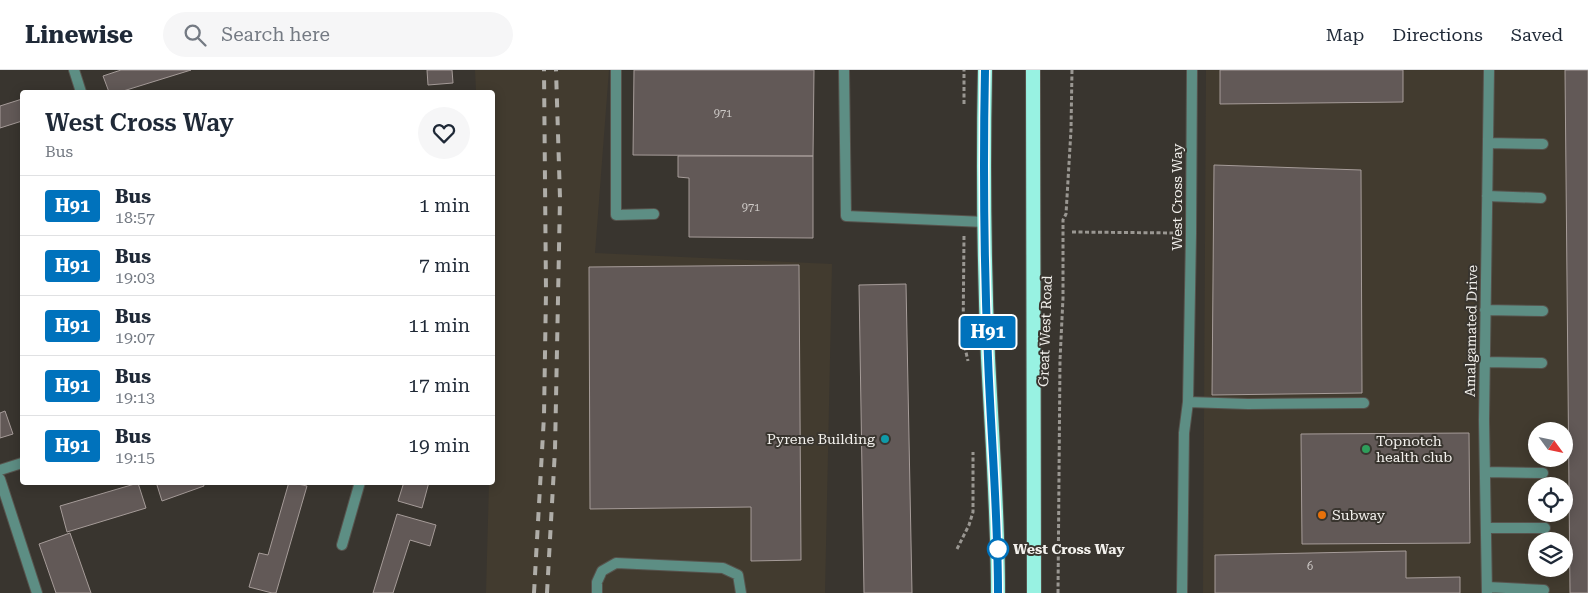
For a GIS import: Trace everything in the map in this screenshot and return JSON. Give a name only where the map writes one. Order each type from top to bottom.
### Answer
[{"type":"highway","points":[[985,70],[985,222],[988,358],[996,498],[998,593]]},
{"type":"highway","name":"Great West Road","points":[[1033,70],[1034,593]]},
{"type":"highway","points":[[1032,97],[1038,70]]},
{"type":"street","points":[[74,70],[81,90]]},
{"type":"street","points":[[616,70],[616,215],[654,214]]},
{"type":"street","points":[[844,70],[846,216],[985,222]]},
{"type":"street","name":"West Cross Way","points":[[1182,593],[1184,433],[1188,402],[1192,70]]},
{"type":"street","name":"Amalgamated Drive","points":[[1487,590],[1484,362],[1489,70]]},
{"type":"street","points":[[1488,143],[1543,144]]},
{"type":"street","points":[[1487,196],[1541,198]]},
{"type":"street","points":[[1485,310],[1543,311]]},
{"type":"street","points":[[1484,362],[1542,364]]},
{"type":"street","points":[[1188,402],[1248,404],[1364,403]]},
{"type":"street","points":[[0,470],[20,464]]},
{"type":"street","points":[[1485,472],[1543,474]]},
{"type":"street","points":[[0,479],[37,593]]},
{"type":"street","points":[[342,545],[359,485]]},
{"type":"street","points":[[1486,528],[1545,528]]},
{"type":"street","points":[[597,593],[597,582],[602,570],[616,564],[723,568],[738,575],[741,593]]},
{"type":"street","points":[[1487,590],[1544,590]]},
{"type":"path","name":"Great West Road","points":[[1058,593],[1063,220],[1066,214],[1072,70]]},
{"type":"path","points":[[1072,232],[1158,233]]},
{"type":"path","points":[[963,339],[969,366]]},
{"type":"path","points":[[957,549],[973,512],[973,450]]},
{"type":"shaded area","points":[[475,70],[609,70],[595,253],[832,264],[825,593],[486,593],[489,485],[495,485],[495,90],[476,90]]},
{"type":"shaded area","points":[[1206,70],[1588,70],[1588,593],[1203,593]]},
{"type":"building","points":[[121,70],[191,70],[126,90],[108,90],[103,76]]},
{"type":"building","points":[[427,70],[452,70],[453,83],[428,85]]},
{"type":"building","points":[[634,70],[814,70],[813,156],[633,155]]},
{"type":"building","points":[[1220,70],[1403,70],[1403,102],[1220,104]]},
{"type":"building","points":[[1565,70],[1588,70],[1588,593],[1570,593],[1570,577],[1573,577],[1573,532],[1569,532],[1569,522],[1573,522],[1573,477],[1569,477],[1569,468],[1573,467],[1573,422],[1568,422]]},
{"type":"building","points":[[20,100],[20,122],[0,128],[0,106]]},
{"type":"building","points":[[678,156],[813,156],[813,238],[689,237],[689,178],[678,177]]},
{"type":"building","points":[[1214,165],[1361,170],[1362,393],[1212,395]]},
{"type":"building","points":[[799,265],[801,560],[751,561],[751,507],[590,509],[589,267]]},
{"type":"building","name":"Pyrene Building","points":[[906,284],[912,593],[864,593],[859,285]]},
{"type":"building","points":[[5,411],[13,434],[0,438],[0,413]]},
{"type":"building","points":[[1469,433],[1470,543],[1302,544],[1301,434]]},
{"type":"building","points":[[131,485],[139,485],[146,508],[67,532],[60,506]]},
{"type":"building","points":[[157,485],[204,485],[204,486],[162,501]]},
{"type":"building","points":[[288,485],[307,486],[276,593],[249,587],[259,553],[268,555]]},
{"type":"building","points":[[403,485],[428,485],[422,508],[398,501]]},
{"type":"building","points":[[397,514],[436,525],[430,546],[410,540],[393,593],[373,593]]},
{"type":"building","points":[[70,533],[91,593],[56,593],[39,544]]},
{"type":"building","points":[[1406,551],[1406,578],[1460,577],[1460,593],[1215,593],[1215,555]]},
{"type":"railway","points":[[534,593],[544,416],[546,292],[544,70]]},
{"type":"railway","points":[[547,593],[555,450],[560,198],[556,70]]},
{"type":"bus line","name":"H91","points":[[985,70],[985,222],[988,358],[996,498],[998,593]]},
{"type":"place","name":"Pyrene Building","points":[[885,439]]},
{"type":"place","name":"Topnotch health club","points":[[1366,449]]},
{"type":"place","name":"Subway","points":[[1322,515]]},
{"type":"place","name":"West Cross Way","points":[[998,549]]}]
